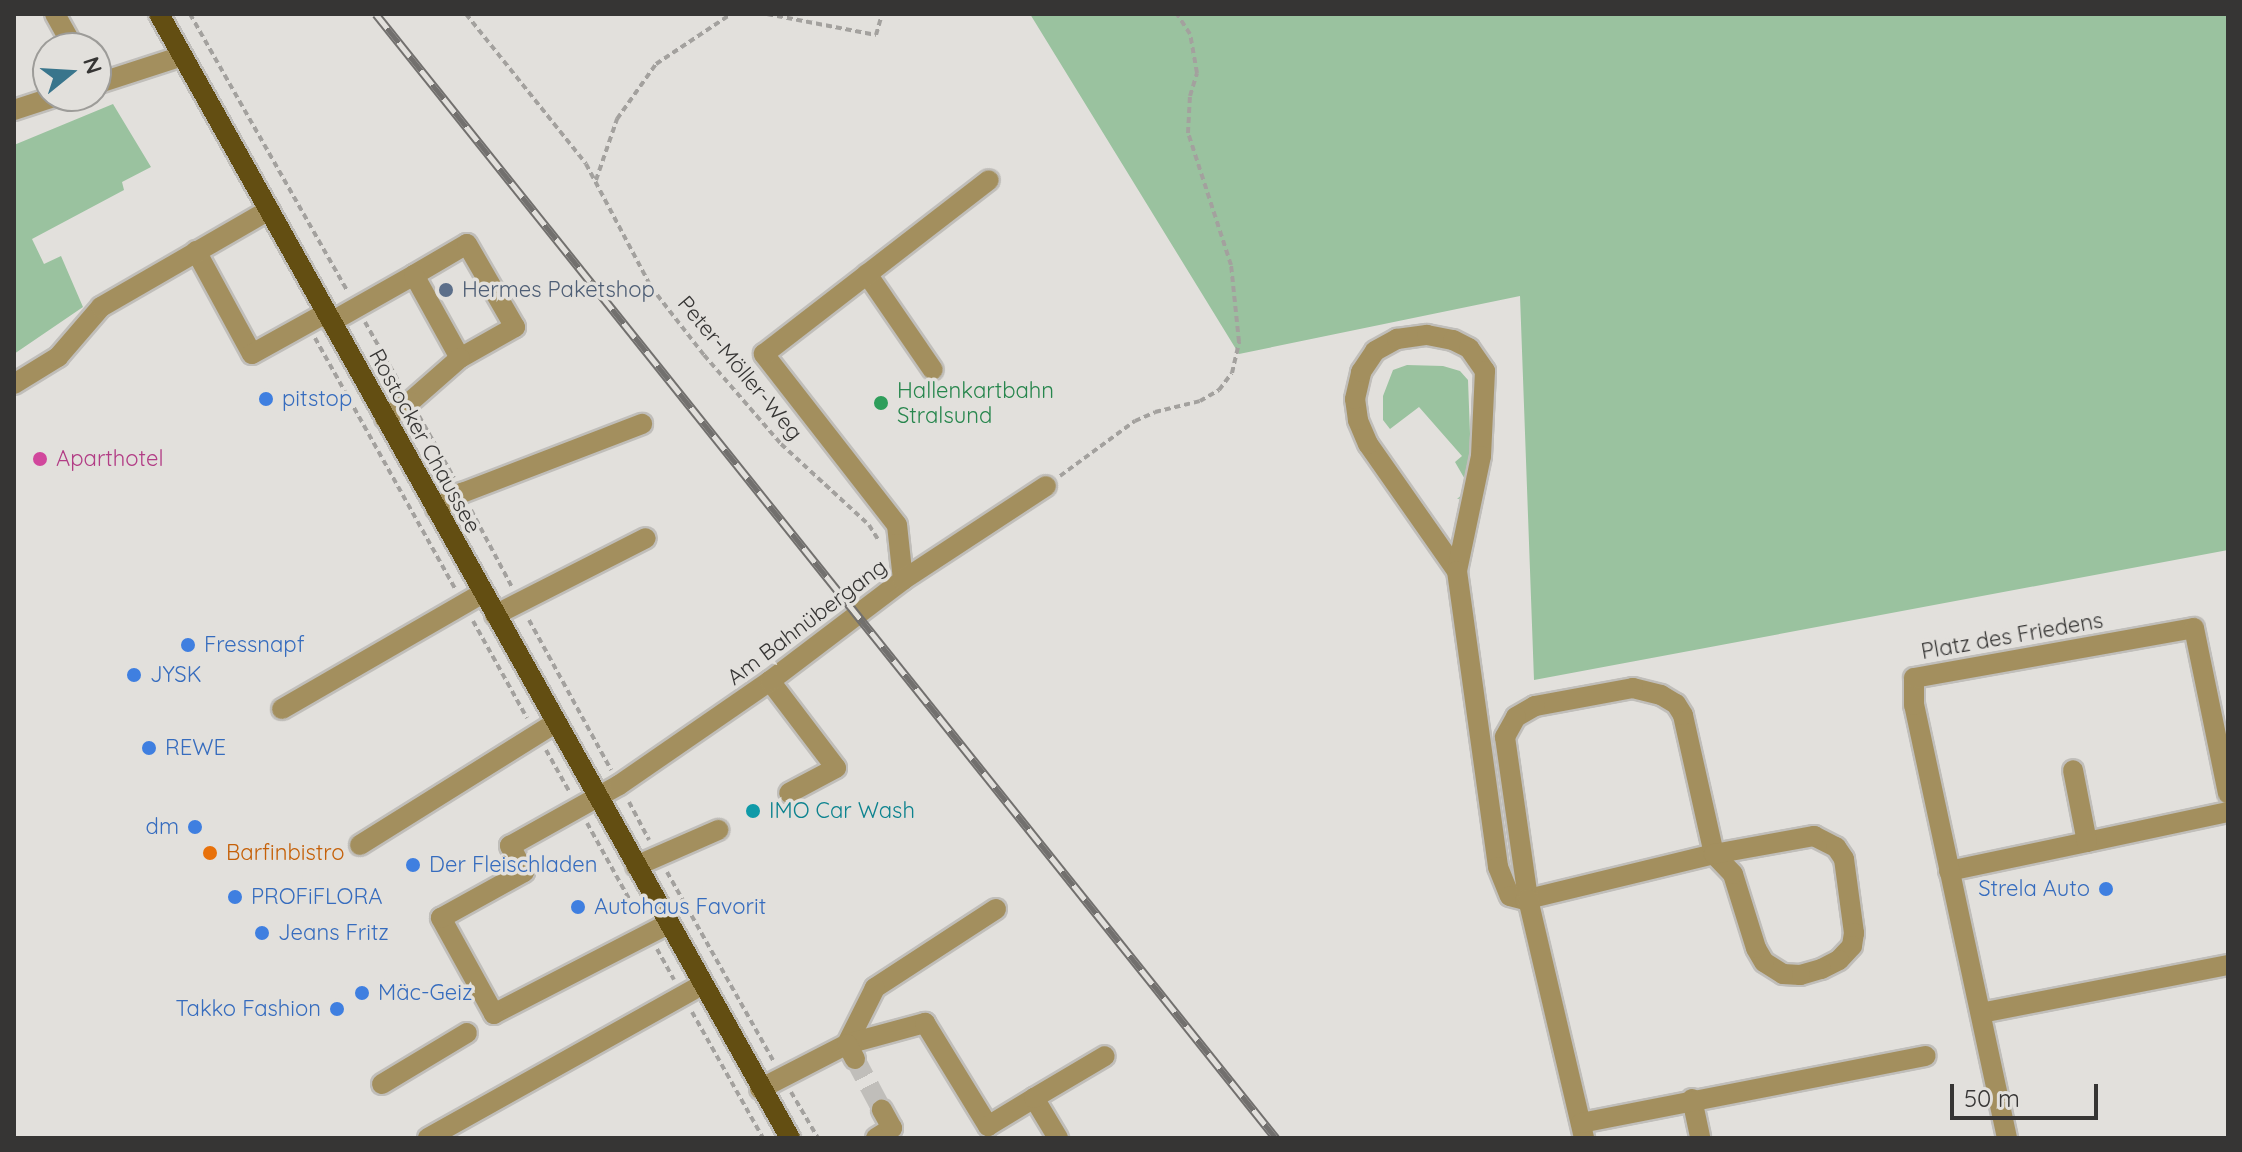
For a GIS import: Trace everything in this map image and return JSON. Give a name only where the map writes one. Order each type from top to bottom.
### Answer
[{"type":"main road","name":"Rostocker Chaussee","points":[[159,14],[555,723],[588,803],[636,866],[790,1138]]},
{"type":"street","points":[[55,14],[65,32]]},
{"type":"street","points":[[112,79],[182,56]]},
{"type":"street","points":[[903,580],[897,525],[764,354],[989,180]]},
{"type":"street","points":[[14,384],[58,357],[101,307],[269,210]]},
{"type":"street","points":[[196,251],[252,354],[308,325],[357,307],[467,244],[515,327],[460,358],[410,402],[385,418]]},
{"type":"street","points":[[867,274],[933,370]]},
{"type":"street","points":[[414,275],[460,358]]},
{"type":"street","points":[[1457,571],[1368,444],[1358,420],[1355,399],[1361,372],[1375,351],[1397,339],[1427,335],[1453,340],[1469,348],[1485,371],[1481,456],[1457,571],[1498,867],[1510,896],[1528,899],[1714,854],[1814,836],[1836,847],[1848,872],[1854,933],[1846,954],[1811,973],[1792,975],[1774,969],[1756,948],[1733,874],[1714,854],[1683,715],[1676,704],[1650,691],[1633,688],[1546,703],[1516,717],[1505,737],[1528,899],[1583,1130],[1692,1099],[1926,1056]]},
{"type":"street","points":[[436,509],[462,493],[642,424]]},
{"type":"street","name":"Am Bahnübergang","points":[[649,934],[494,1014],[441,918],[524,872],[510,846],[619,785],[770,681],[903,580],[1046,486]]},
{"type":"street","points":[[495,615],[646,538]]},
{"type":"street","points":[[282,709],[483,593]]},
{"type":"street","name":"Platz des Friedens","points":[[2007,1138],[1914,705],[1914,678],[2194,628],[2227,786]]},
{"type":"street","points":[[770,681],[836,768],[789,793]]},
{"type":"street","points":[[360,845],[555,723]]},
{"type":"street","points":[[2073,770],[2087,842]]},
{"type":"street","points":[[1949,871],[2228,812]]},
{"type":"street","points":[[636,866],[657,854],[718,830]]},
{"type":"street","points":[[851,1052],[875,988],[996,909]]},
{"type":"street","points":[[649,934],[668,924]]},
{"type":"street","points":[[1981,1013],[2228,965]]},
{"type":"street","points":[[428,1138],[702,985]]},
{"type":"street","points":[[760,1089],[782,1076],[925,1023],[988,1126],[1105,1056]]},
{"type":"street","points":[[382,1084],[467,1033]]},
{"type":"street","points":[[1034,1098],[1058,1138]]},
{"type":"street","points":[[1692,1099],[1700,1138]]},
{"type":"street","points":[[876,1138],[892,1128],[882,1110]]},
{"type":"path","points":[[190,14],[462,493],[657,854],[818,1138]]},
{"type":"path","name":"Peter-Möller-Weg","points":[[466,14],[596,180],[651,287],[704,355],[781,444],[869,525],[883,547]]},
{"type":"path","points":[[596,180],[617,119],[656,64],[731,14]]},
{"type":"path","points":[[767,14],[804,18],[876,35],[882,14]]},
{"type":"path","points":[[1046,486],[1135,421],[1155,412],[1200,401],[1219,390],[1232,373],[1239,342],[1231,265],[1188,133],[1190,96],[1197,73],[1190,34],[1177,14]]},
{"type":"path","points":[[308,325],[537,734],[588,803],[649,934],[763,1138]]},
{"type":"green space","points":[[1030,14],[2228,14],[2228,550],[1534,680],[1520,296],[1239,354]]},
{"type":"green space","points":[[112,104],[151,167],[122,182],[124,190],[32,239],[44,264],[61,256],[83,307],[14,354],[14,145],[94,112],[112,112]]},
{"type":"green space","points":[[1407,365],[1443,366],[1460,371],[1468,380],[1472,488],[1466,498],[1457,499],[1470,488],[1455,462],[1462,456],[1419,407],[1390,429],[1383,420],[1383,396],[1393,370]]},
{"type":"tunnel","points":[[855,1059],[882,1110]]},
{"type":"railway","points":[[376,14],[1276,1138]]},
{"type":"place","name":"Hermes Paketshop","points":[[446,290]]},
{"type":"place","name":"pitstop","points":[[266,399]]},
{"type":"place","name":"Hallenkartbahn Stralsund","points":[[881,403]]},
{"type":"place","name":"Aparthotel","points":[[40,459]]},
{"type":"place","name":"Fressnapf","points":[[188,645]]},
{"type":"place","name":"JYSK","points":[[134,675]]},
{"type":"place","name":"REWE","points":[[149,748]]},
{"type":"place","name":"IMO Car Wash","points":[[753,811]]},
{"type":"place","name":"dm","points":[[195,827]]},
{"type":"place","name":"Barfinbistro","points":[[210,853]]},
{"type":"place","name":"Der Fleischladen","points":[[413,865]]},
{"type":"place","name":"Strela Auto","points":[[2106,889]]},
{"type":"place","name":"PROFiFLORA","points":[[235,897]]},
{"type":"place","name":"Autohaus Favorit","points":[[578,907]]},
{"type":"place","name":"Jeans Fritz","points":[[262,933]]},
{"type":"place","name":"Mäc-Geiz","points":[[362,993]]},
{"type":"place","name":"Takko Fashion","points":[[337,1009]]}]
